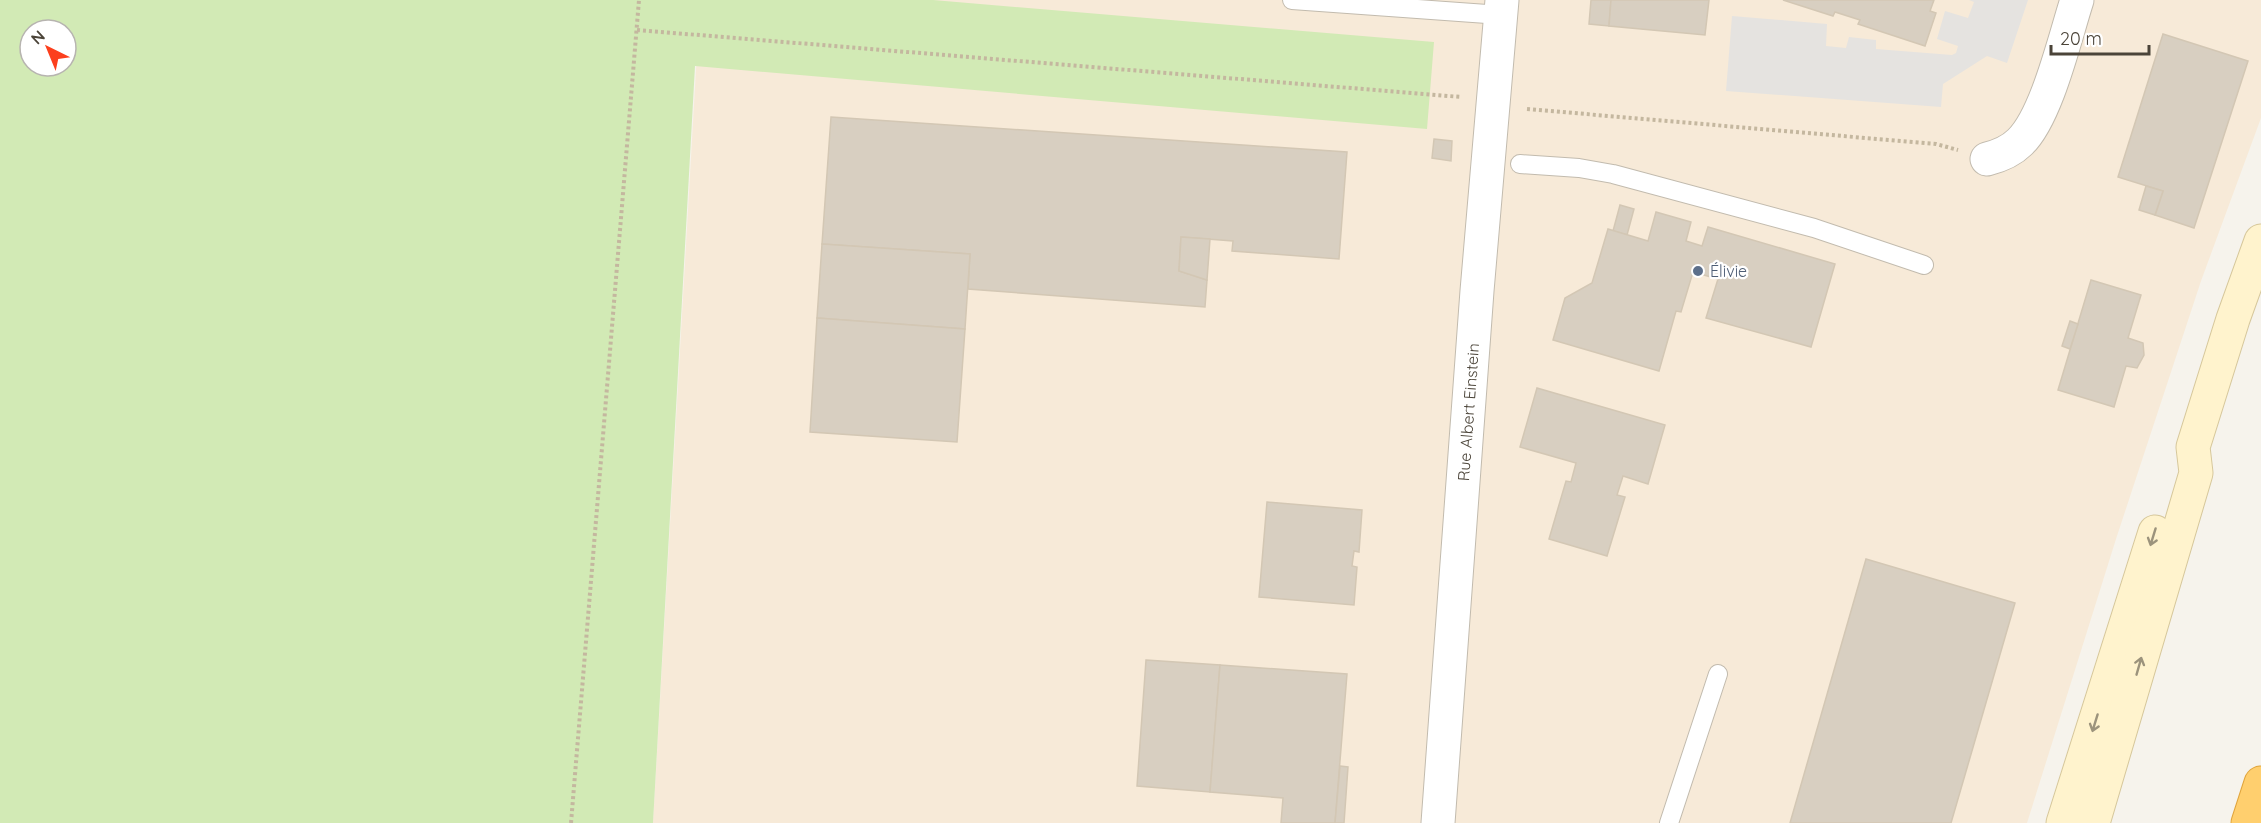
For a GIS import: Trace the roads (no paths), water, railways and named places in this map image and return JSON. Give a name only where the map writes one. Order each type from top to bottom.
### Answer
[{"type":"highway","points":[[2247,823],[2261,783]]},
{"type":"main road","points":[[2063,823],[2176,466],[2193,447],[2261,241]]},
{"type":"main road","points":[[2093,823],[2196,473],[2193,447]]},
{"type":"street","points":[[1987,159],[2001,155],[2020,142],[2033,124],[2044,99],[2077,0]]},
{"type":"street","name":"Rue Albert Einstein","points":[[1438,823],[1477,291],[1501,7]]},
{"type":"lane","points":[[1292,0],[1501,7]]},
{"type":"lane","points":[[1520,164],[1580,168],[1613,174],[1814,228],[1924,266]]},
{"type":"lane","points":[[1669,823],[1718,674]]},
{"type":"place","name":"Élivie","points":[[1698,271]]}]
